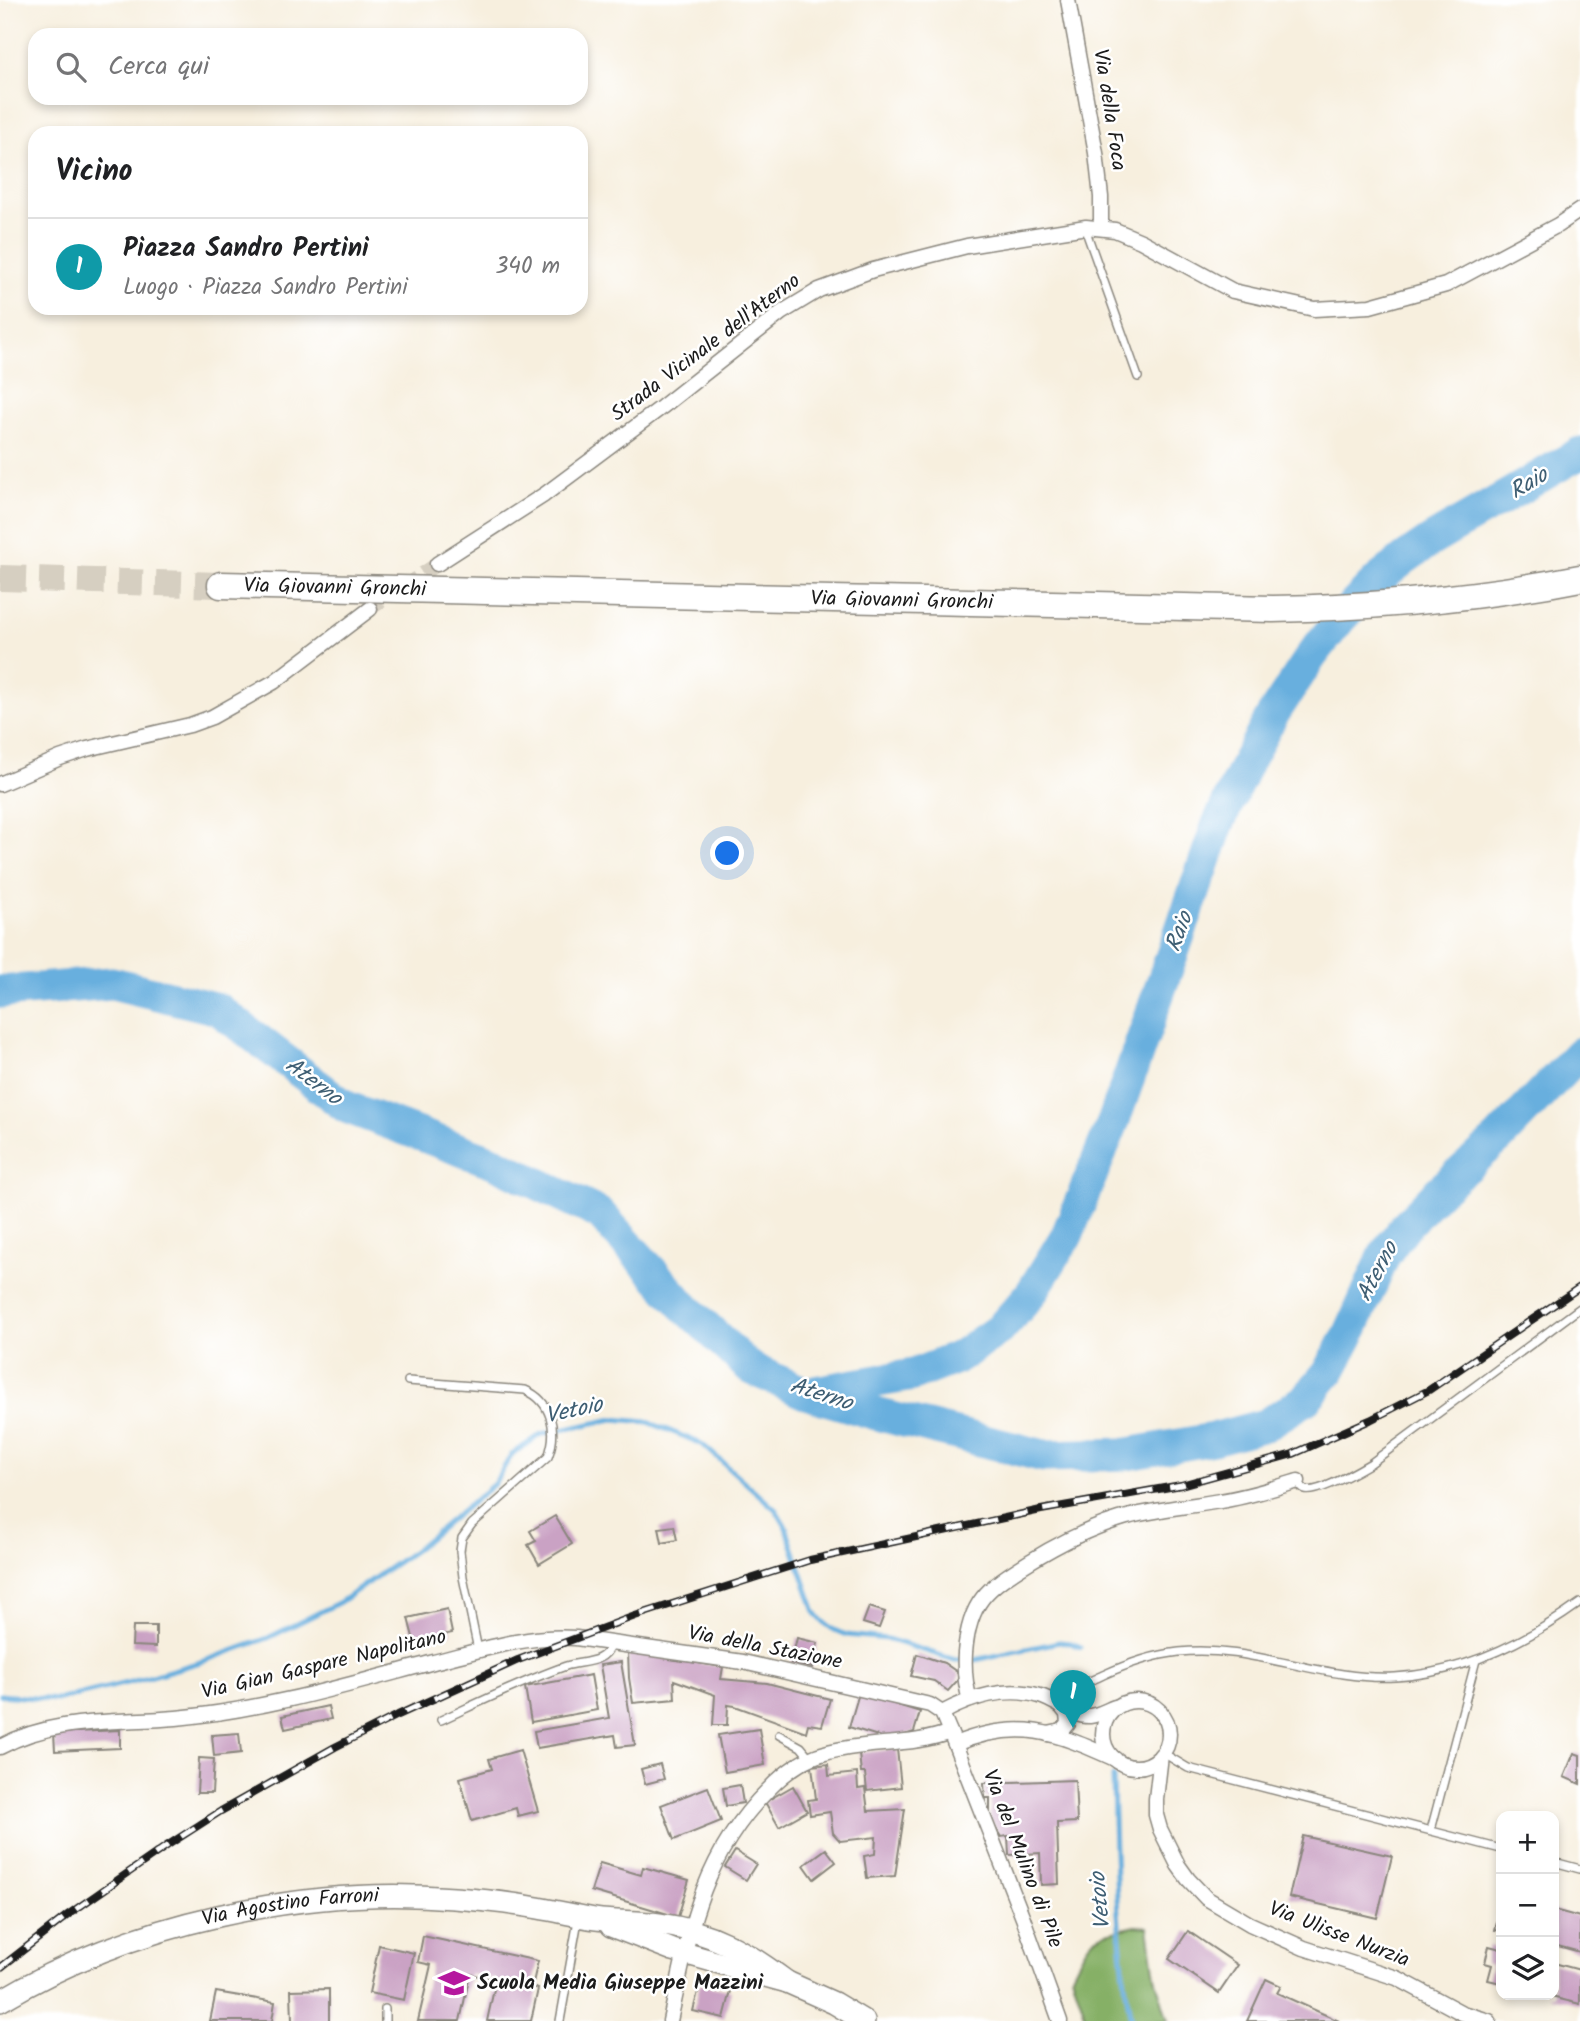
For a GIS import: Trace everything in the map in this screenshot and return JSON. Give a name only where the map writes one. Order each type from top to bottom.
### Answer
[{"type":"highway","name":"Via Giovanni Gronchi","points":[[221,584],[1338,608],[1489,592],[1577,578]]},
{"type":"street","name":"Via della Foca","points":[[1069,0],[1096,153],[1101,197],[1094,227]]},
{"type":"street","name":"Strada Vicinale dell'Aterno","points":[[437,564],[544,495],[781,313],[819,290],[873,270],[967,246],[1094,227],[1115,230],[1141,241],[1233,291],[1314,309],[1370,306],[1446,285],[1558,225],[1580,210]]},
{"type":"street","points":[[0,784],[87,749],[190,725],[212,717],[274,682],[370,610]]},
{"type":"street","points":[[970,1700],[964,1669],[970,1619],[986,1593],[1013,1572],[1071,1538],[1134,1515],[1239,1498],[1298,1481]]},
{"type":"street","name":"Via Gian Gaspare Napolitano","points":[[0,1747],[24,1735],[51,1727],[188,1717],[246,1708],[536,1638],[576,1638]]},
{"type":"street","name":"Via della Stazione","points":[[576,1638],[756,1665],[930,1705],[942,1713]]},
{"type":"street","points":[[670,2021],[691,1930],[706,1881],[726,1841],[752,1806],[775,1782],[797,1765],[831,1751],[1019,1729],[1047,1734],[1085,1746],[1126,1766],[1150,1764],[1162,1754],[1168,1744],[1166,1719],[1160,1711],[1140,1701],[1127,1702],[1086,1716],[1042,1696],[1023,1692],[988,1695],[942,1713]]},
{"type":"street","points":[[1047,1734],[1056,1734],[1068,1724],[1066,1712],[1059,1703]]},
{"type":"street","points":[[1116,1760],[1106,1747],[1103,1734],[1107,1718],[1118,1706]]},
{"type":"street","name":"Via del Mulino di Pile","points":[[942,1713],[1023,1918],[1060,2021]]},
{"type":"street","name":"Via Ulisse Nurzia","points":[[1162,1754],[1156,1799],[1156,1815],[1160,1829],[1178,1865],[1206,1898],[1250,1924],[1304,1948],[1397,1978],[1462,2013],[1489,2021]]},
{"type":"street","name":"Via Agostino Farroni","points":[[0,2001],[51,1973],[120,1945],[185,1925],[278,1905],[339,1898],[415,1896],[500,1903],[691,1930],[746,1952],[788,1982]]},
{"type":"street","name":"Via Agostino Farroni","points":[[588,1917],[685,1954],[788,1982],[834,2003],[864,2021]]},
{"type":"lane","points":[[1094,227],[1088,237],[1138,377]]},
{"type":"lane","points":[[1298,1481],[1303,1489],[1315,1489],[1371,1463],[1580,1308]]},
{"type":"lane","points":[[408,1381],[525,1390],[544,1402],[552,1423],[548,1457],[472,1524],[462,1538],[460,1551],[463,1577],[478,1651]]},
{"type":"lane","points":[[1059,1703],[1072,1690],[1125,1665],[1152,1656],[1181,1652],[1235,1655],[1366,1677],[1426,1673],[1476,1660],[1509,1646],[1580,1603]]},
{"type":"lane","points":[[441,1720],[510,1688],[561,1668],[599,1658],[608,1652],[611,1644]]},
{"type":"lane","points":[[1431,1830],[1476,1660]]},
{"type":"lane","points":[[779,1735],[801,1747],[810,1758]]},
{"type":"lane","points":[[1162,1754],[1188,1768],[1496,1848]]},
{"type":"lane","points":[[1559,1863],[1580,1869]]},
{"type":"lane","points":[[560,2021],[588,1917]]},
{"type":"lane","points":[[385,2009],[385,2021]]},
{"type":"green space","points":[[1136,1926],[1148,1927],[1155,1977],[1168,2021],[1087,2021],[1072,1975],[1079,1961],[1095,1938]]},
{"type":"building","points":[[555,1516],[572,1544],[539,1564],[528,1545],[536,1541],[530,1531]]},
{"type":"building","points":[[674,1526],[677,1540],[662,1543],[659,1528]]},
{"type":"building","points":[[869,1607],[885,1612],[879,1628],[863,1623]]},
{"type":"building","points":[[447,1609],[452,1633],[414,1641],[408,1618]]},
{"type":"building","points":[[133,1626],[156,1626],[156,1647],[132,1646]]},
{"type":"building","points":[[797,1638],[818,1643],[812,1668],[791,1663]]},
{"type":"building","points":[[628,1652],[723,1667],[721,1679],[767,1683],[830,1699],[822,1726],[808,1724],[806,1732],[728,1705],[727,1725],[713,1725],[715,1695],[674,1680],[675,1699],[633,1703]]},
{"type":"building","points":[[917,1654],[944,1663],[960,1674],[948,1691],[934,1681],[911,1676]]},
{"type":"building","points":[[621,1662],[635,1745],[617,1747],[615,1735],[537,1748],[534,1731],[609,1718],[600,1665]]},
{"type":"building","points":[[591,1675],[597,1710],[531,1722],[525,1687]]},
{"type":"building","points":[[859,1693],[920,1712],[914,1732],[891,1740],[849,1727]]},
{"type":"building","points":[[328,1706],[331,1719],[285,1729],[282,1716]]},
{"type":"building","points":[[759,1729],[765,1765],[725,1772],[718,1735]]},
{"type":"building","points":[[120,1730],[120,1748],[55,1751],[54,1733]]},
{"type":"building","points":[[239,1733],[241,1753],[214,1756],[212,1735]]},
{"type":"building","points":[[897,1749],[901,1787],[867,1791],[865,1773],[861,1773],[859,1753]]},
{"type":"building","points":[[520,1750],[538,1811],[518,1816],[516,1808],[472,1821],[460,1778],[492,1769],[489,1759]]},
{"type":"building","points":[[1574,1753],[1580,1755],[1580,1784],[1564,1777]]},
{"type":"building","points":[[199,1758],[214,1759],[212,1793],[197,1793]]},
{"type":"building","points":[[660,1764],[664,1779],[645,1784],[641,1769]]},
{"type":"building","points":[[828,1764],[829,1776],[857,1773],[858,1789],[865,1788],[868,1811],[905,1809],[895,1876],[867,1878],[864,1856],[875,1854],[876,1837],[840,1841],[833,1833],[830,1812],[810,1815],[808,1800],[816,1799],[812,1766]]},
{"type":"building","points":[[1075,1780],[1077,1822],[1057,1823],[1059,1884],[1041,1885],[1040,1853],[1009,1855],[1008,1836],[1001,1837],[990,1819],[990,1798],[985,1798],[984,1783]]},
{"type":"building","points":[[740,1785],[743,1803],[726,1806],[723,1788]]},
{"type":"building","points":[[793,1786],[807,1811],[779,1827],[765,1802]]},
{"type":"building","points":[[708,1787],[721,1821],[674,1840],[661,1805]]},
{"type":"building","points":[[1303,1836],[1392,1856],[1377,1918],[1289,1897]]},
{"type":"building","points":[[826,1849],[836,1862],[814,1879],[804,1865]]},
{"type":"building","points":[[735,1851],[756,1864],[746,1880],[725,1867]]},
{"type":"building","points":[[600,1863],[641,1875],[643,1867],[689,1880],[678,1917],[591,1891]]},
{"type":"building","points":[[1559,1911],[1580,1917],[1580,1952],[1559,1946]]},
{"type":"building","points":[[1188,1931],[1238,1965],[1219,1993],[1169,1959]]},
{"type":"building","points":[[423,1936],[538,1961],[532,1987],[538,1989],[531,2021],[487,2021],[496,1980],[470,1974],[460,2021],[418,2021],[431,1965],[418,1962]]},
{"type":"building","points":[[379,1945],[414,1953],[404,2000],[369,1993]]},
{"type":"building","points":[[1489,1946],[1496,1948],[1496,1982],[1488,1980],[1492,1965],[1485,1963]]},
{"type":"building","points":[[1559,1964],[1580,1970],[1580,2004],[1559,1999]]},
{"type":"building","points":[[1266,1979],[1281,1986],[1277,1993],[1339,2021],[1247,2021]]},
{"type":"building","points":[[700,1984],[731,1991],[724,2018],[693,2011]]},
{"type":"building","points":[[329,1989],[329,2021],[292,2021],[291,1990]]},
{"type":"building","points":[[216,1992],[275,2002],[272,2021],[210,2021]]},
{"type":"waterway","name":"Raio","points":[[814,1392],[913,1375],[959,1357],[1001,1328],[1030,1295],[1067,1235],[1114,1120],[1218,824],[1272,716],[1312,655],[1340,619],[1378,580],[1430,541],[1580,453]]},
{"type":"waterway","name":"Aterno","points":[[0,992],[112,983],[218,1009],[346,1107],[496,1163],[600,1214],[682,1304],[750,1368],[805,1393],[876,1414],[1044,1456],[1128,1454],[1213,1439],[1265,1425],[1305,1400],[1330,1370],[1348,1337],[1385,1254],[1406,1225],[1437,1193],[1499,1138],[1580,1053]]},
{"type":"waterway","name":"Vetoio","points":[[0,1695],[57,1700],[204,1661],[268,1638],[340,1602],[415,1550],[494,1484],[512,1454],[542,1434],[613,1419],[648,1422],[702,1444],[776,1510],[785,1525],[815,1612],[834,1630],[846,1635],[887,1639],[955,1660],[975,1660],[1059,1642],[1081,1647]]},
{"type":"waterway","name":"Vetoio","points":[[1113,1777],[1119,1930],[1131,2021]]},
{"type":"tunnel","points":[[370,609],[437,564]]},
{"type":"tunnel","points":[[0,578],[221,585]]},
{"type":"railway","points":[[0,1968],[69,1914],[221,1811],[335,1747],[518,1660],[635,1616],[810,1560],[1041,1510],[1181,1485],[1293,1454],[1429,1390],[1580,1287]]},
{"type":"place","name":"Piazza Sandro Pertini","points":[[1073,1728]]},
{"type":"place","name":"Scuola Media Giuseppe Mazzini","points":[[454,1983]]}]
